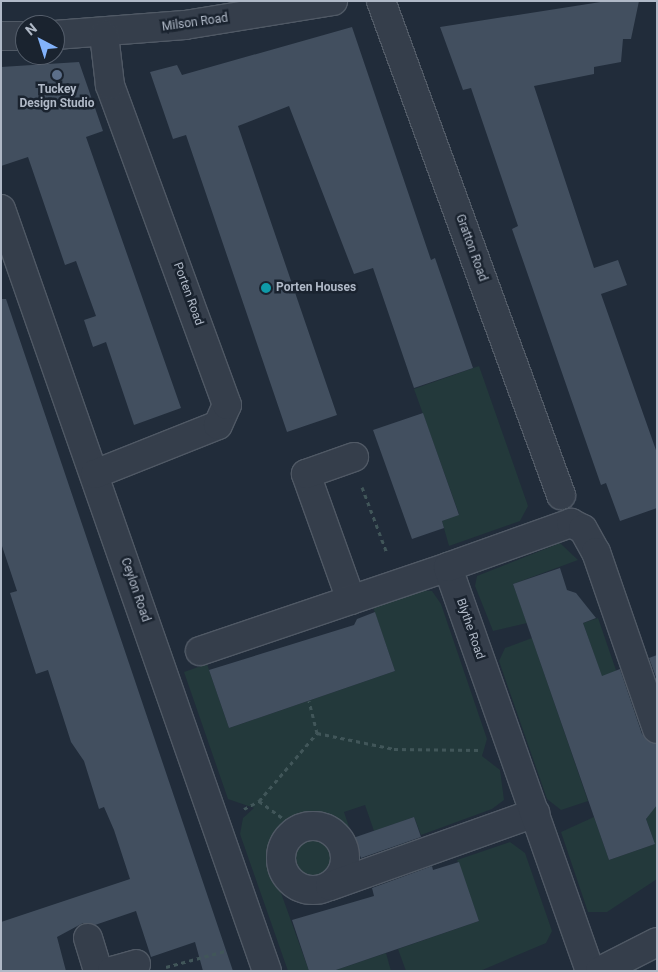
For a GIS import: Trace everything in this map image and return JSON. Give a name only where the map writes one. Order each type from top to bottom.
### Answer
[{"type":"street","name":"Milson Road","points":[[65,36],[104,35],[333,1]]},
{"type":"street","name":"Gratton Road","points":[[382,1],[561,495]]},
{"type":"street","name":"Porten Road","points":[[95,474],[218,425],[227,406],[110,85],[104,35]]},
{"type":"street","points":[[1,36],[15,36]]},
{"type":"street","name":"Ceylon Road","points":[[1,210],[217,823],[267,971]]},
{"type":"street","points":[[351,600],[306,474],[353,458]]},
{"type":"street","points":[[200,651],[399,584],[571,523],[588,534],[596,552],[657,729]]},
{"type":"street","name":"Blythe Road","points":[[448,567],[590,971]]},
{"type":"street","points":[[330,886],[344,869],[344,847],[330,830],[309,826],[299,830],[284,844],[285,874],[300,888],[330,886],[535,813]]},
{"type":"street","points":[[88,938],[98,971]]},
{"type":"street","points":[[600,971],[644,955]]},
{"type":"path","points":[[353,458],[399,584]]},
{"type":"path","points":[[309,701],[317,733]]},
{"type":"path","points":[[217,823],[259,801],[317,733]]},
{"type":"path","points":[[317,733],[394,749],[513,751]]},
{"type":"path","points":[[259,801],[299,830]]},
{"type":"path","points":[[124,967],[158,969],[257,942]]},
{"type":"green space","points":[[479,366],[528,506],[520,521],[449,546],[442,521],[459,514],[414,389]]},
{"type":"green space","points":[[560,543],[578,560],[513,584],[527,623],[493,631],[475,586],[477,576]]},
{"type":"green space","points":[[420,590],[432,591],[441,604],[487,739],[482,756],[500,770],[504,800],[492,809],[421,835],[414,817],[374,831],[365,805],[344,812],[350,830],[343,832],[335,823],[315,817],[294,820],[283,828],[273,844],[271,865],[309,971],[288,971],[240,834],[243,818],[254,808],[228,799],[184,672],[207,664],[229,728],[395,671],[373,607]]},
{"type":"green space","points":[[598,618],[639,737],[625,743],[583,623]]},
{"type":"green space","points":[[532,638],[588,801],[561,810],[547,799],[499,661],[505,648]]},
{"type":"green space","points":[[657,798],[657,879],[607,912],[588,912],[561,832],[594,817],[609,860],[655,844],[646,819]]},
{"type":"green space","points":[[309,836],[317,836],[329,842],[335,858],[329,874],[317,880],[309,880],[297,874],[291,862],[291,854],[297,842]]},
{"type":"green space","points":[[510,842],[525,853],[552,931],[546,943],[480,971],[406,971],[398,949],[479,921],[457,860]]},
{"type":"green space","points":[[386,953],[391,971],[333,971]]},
{"type":"building","points":[[607,1],[639,1],[631,39],[623,39],[621,62],[594,67],[594,74],[534,86],[594,268],[618,260],[627,285],[601,294],[657,453],[657,508],[620,521],[606,483],[601,485],[512,229],[518,226],[471,88],[463,90],[440,27]]},
{"type":"building","points":[[352,27],[431,260],[435,258],[473,368],[414,388],[373,268],[354,274],[289,106],[238,126],[337,415],[287,432],[186,135],[173,139],[150,72],[177,65],[182,75]]},
{"type":"building","points":[[79,62],[103,131],[86,137],[181,408],[134,425],[106,342],[93,347],[84,320],[96,316],[76,261],[65,265],[28,157],[1,166],[1,67],[65,65],[65,63]]},
{"type":"building","points":[[1,299],[6,299],[233,971],[203,971],[195,942],[151,957],[136,911],[95,925],[83,923],[57,937],[66,971],[1,971],[1,922],[130,879],[114,830],[104,807],[99,809],[84,761],[71,742],[48,670],[36,674],[10,593],[17,591],[1,543]]},
{"type":"building","points":[[423,413],[459,515],[442,521],[444,528],[412,539],[373,430]]},
{"type":"building","points":[[560,568],[567,590],[576,593],[596,618],[583,623],[602,676],[620,669],[642,734],[657,744],[657,805],[646,819],[655,844],[609,860],[513,584]]},
{"type":"building","points":[[375,612],[395,671],[229,728],[209,670],[354,625],[357,619]]},
{"type":"building","points":[[657,655],[657,680],[649,658]]},
{"type":"building","points":[[414,817],[421,837],[361,858],[353,838]]},
{"type":"building","points":[[459,862],[479,921],[333,971],[309,971],[292,920],[374,896],[372,888],[432,866],[433,870]]},
{"type":"place","name":"Tuckey Design Studio","points":[[57,75]]},
{"type":"place","name":"Porten Houses","points":[[266,288]]}]
